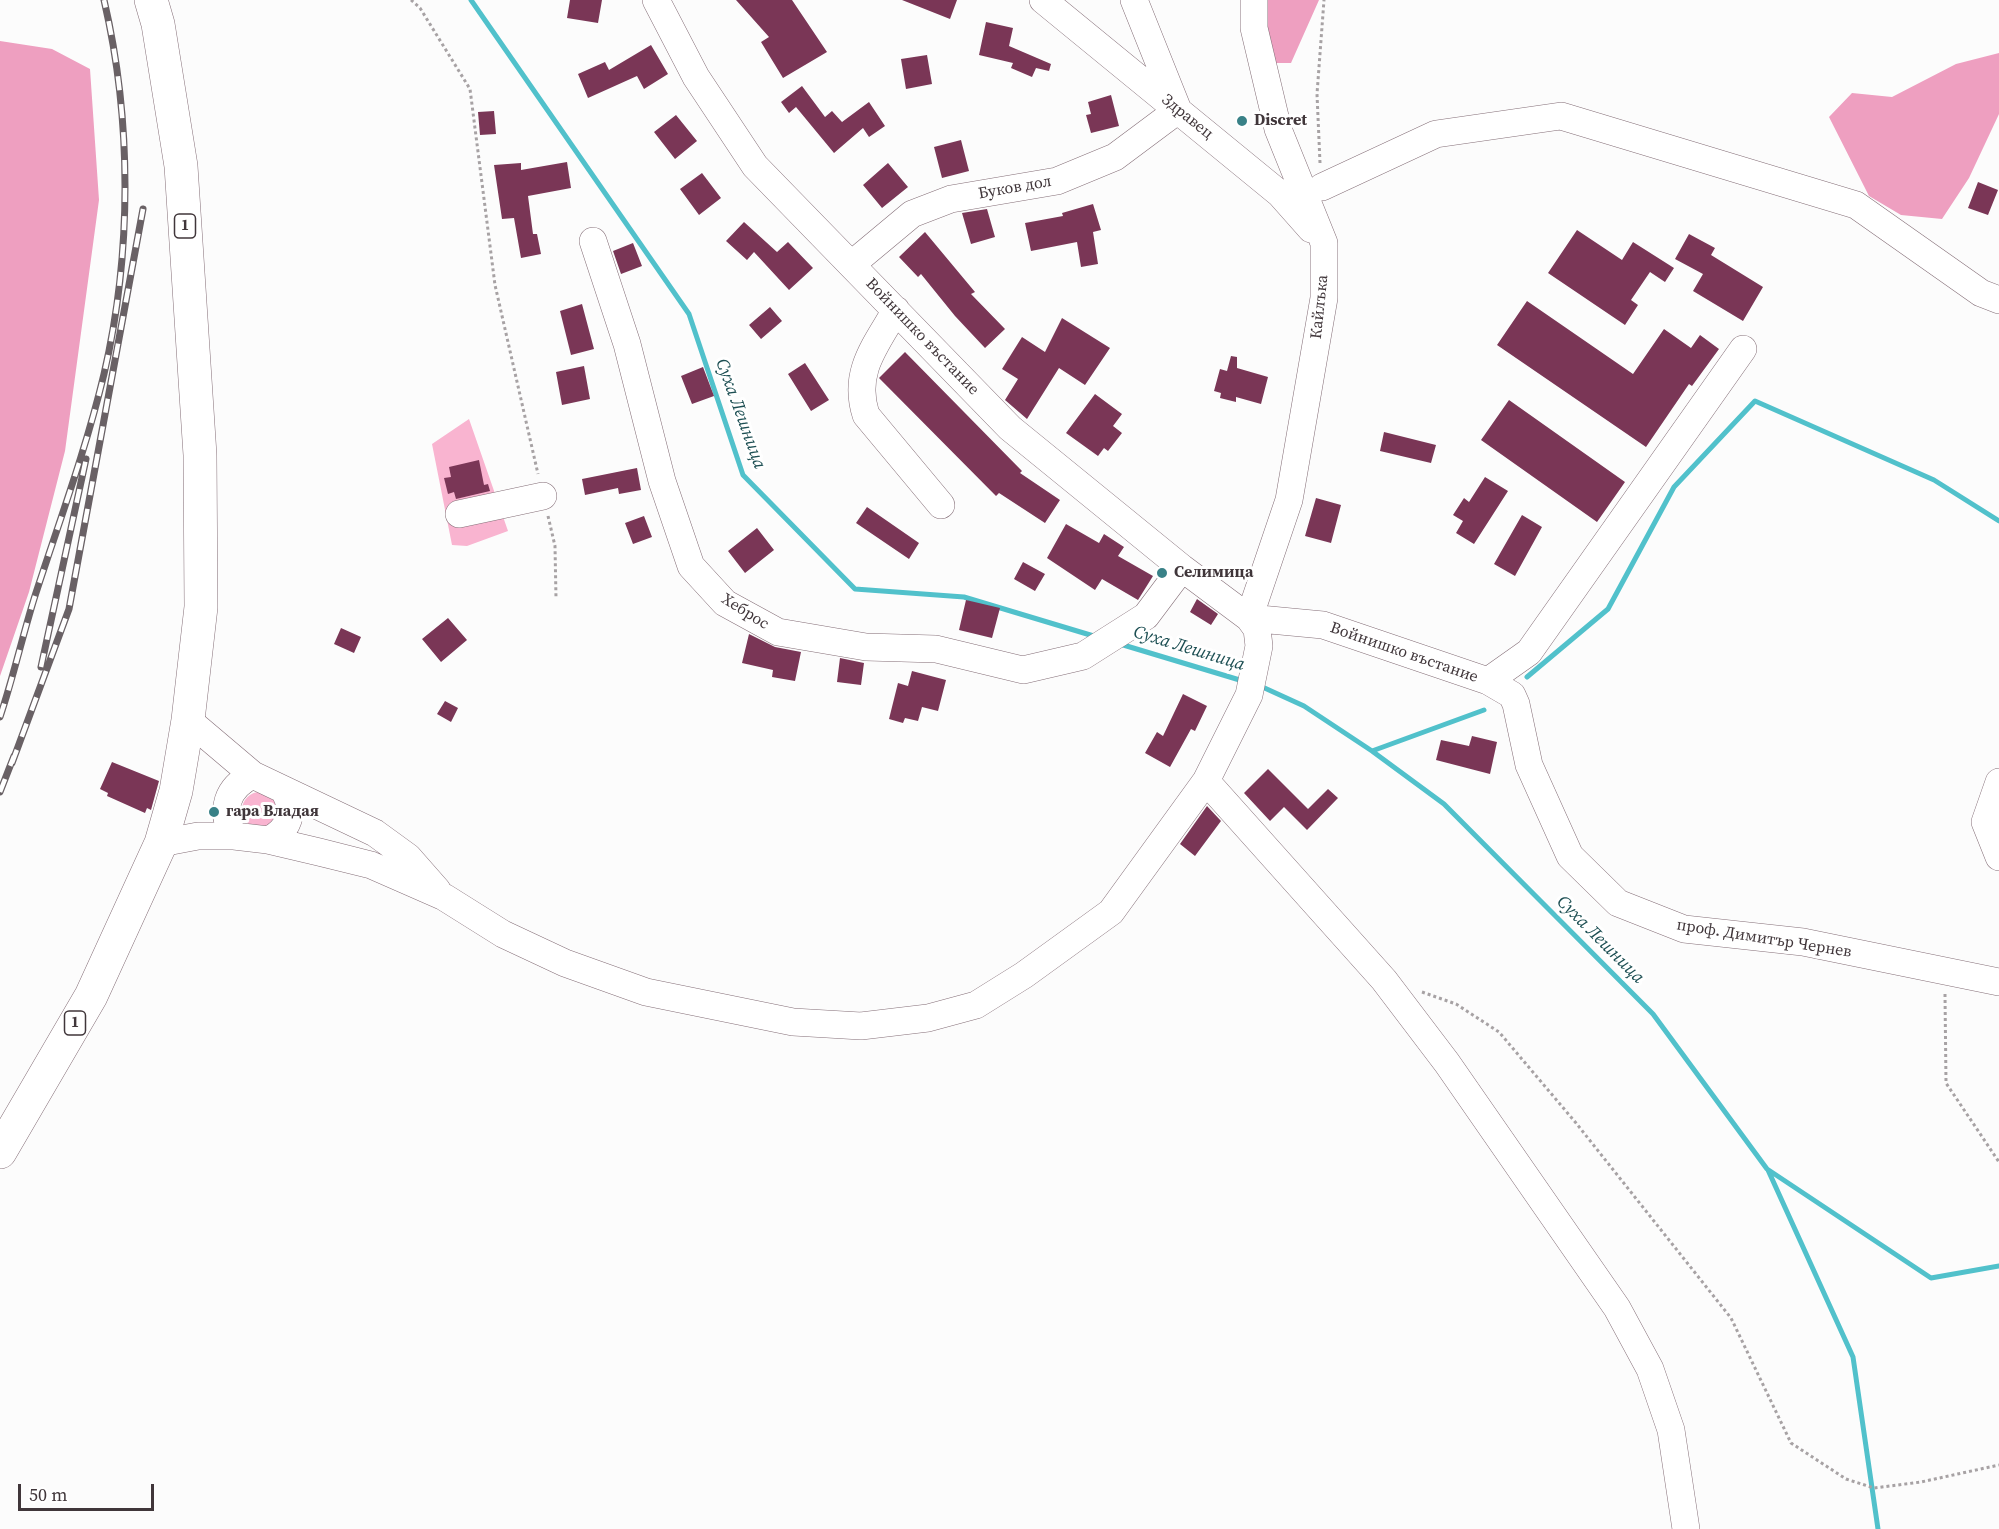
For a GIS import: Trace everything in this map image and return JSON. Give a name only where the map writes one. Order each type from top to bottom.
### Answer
[{"type":"highway","name":"1","points":[[0,1152],[91,996],[161,843],[176,791],[188,720],[201,607],[200,455],[181,166],[158,24],[151,0]]},
{"type":"street","name":"Войнишко въстание","points":[[656,0],[696,77],[755,166],[1010,428],[1182,568],[1249,618],[1323,625],[1488,681]]},
{"type":"street","name":"Здравец","points":[[1043,0],[1280,194],[1324,243]]},
{"type":"street","points":[[1134,0],[1178,110]]},
{"type":"street","name":"Кайлъка","points":[[1249,618],[1289,500],[1324,298],[1324,243],[1278,129],[1254,28],[1254,0]]},
{"type":"street","name":"Буков дол","points":[[852,264],[912,214],[951,199],[1057,182],[1114,157],[1178,110]]},
{"type":"street","points":[[1322,187],[1436,134],[1561,116],[1856,205],[1981,293],[1999,300]]},
{"type":"street","name":"Хеброс","points":[[593,241],[627,344],[662,481],[691,566],[725,603],[778,632],[866,647],[936,649],[1023,670],[1083,656],[1146,616],[1182,568]]},
{"type":"street","points":[[896,310],[864,366],[861,398],[866,415],[940,506]]},
{"type":"street","points":[[1488,681],[1529,652],[1743,349]]},
{"type":"street","points":[[459,514],[543,496]]},
{"type":"street","points":[[161,843],[198,836],[234,836],[268,840],[371,865],[444,897],[503,934],[565,963],[646,992],[793,1022],[861,1026],[928,1018],[976,1005],[1024,975],[1111,912],[1206,781],[1251,683],[1259,646],[1257,629],[1249,618]]},
{"type":"street","name":"проф. Димитър Чернев","points":[[1488,681],[1512,695],[1529,765],[1570,856],[1618,903],[1684,929],[1803,942],[1998,983]]},
{"type":"street","points":[[188,720],[254,775],[285,792],[375,833],[408,857],[444,897]]},
{"type":"street","points":[[234,836],[225,814],[227,801],[233,789],[254,775]]},
{"type":"street","points":[[1206,781],[1384,980],[1447,1063],[1617,1308],[1650,1369],[1671,1430],[1686,1529]]},
{"type":"street","points":[[1999,782],[1985,822],[1999,857]]},
{"type":"street","points":[[268,840],[283,830],[289,821],[291,810],[285,792]]},
{"type":"path","points":[[411,0],[420,8],[470,89],[495,285],[555,546],[556,598]]},
{"type":"path","points":[[1322,187],[1317,94],[1324,0]]},
{"type":"path","points":[[1944,972],[1946,1083],[1999,1162]]},
{"type":"path","points":[[1384,980],[1456,1004],[1499,1032],[1635,1195],[1731,1318],[1791,1443],[1846,1479],[1874,1488],[1921,1482],[1999,1466]]},
{"type":"shaded area","points":[[1257,0],[1319,0],[1291,63],[1262,63]]},
{"type":"shaded area","points":[[0,41],[52,49],[90,69],[99,200],[65,451],[29,592],[0,676]]},
{"type":"shaded area","points":[[1999,53],[1999,114],[1969,178],[1942,219],[1901,215],[1869,196],[1829,117],[1852,93],[1892,97],[1956,64]]},
{"type":"shaded area","points":[[469,419],[508,531],[467,546],[452,545],[432,444]]},
{"type":"shaded area","points":[[260,792],[273,797],[278,810],[273,823],[260,828],[247,823],[242,810],[247,797]]},
{"type":"building","points":[[570,0],[602,0],[598,23],[567,18]]},
{"type":"building","points":[[736,0],[792,0],[827,52],[783,78],[761,42],[769,37]]},
{"type":"building","points":[[902,0],[957,0],[950,19]]},
{"type":"building","points":[[986,22],[1013,28],[1009,46],[1051,64],[1049,71],[1036,68],[1032,77],[1011,68],[1013,63],[979,55]]},
{"type":"building","points":[[651,45],[668,74],[644,89],[637,76],[588,98],[578,74],[605,62],[609,70]]},
{"type":"building","points":[[927,55],[932,84],[906,89],[901,59]]},
{"type":"building","points":[[802,86],[825,117],[832,111],[842,122],[869,102],[885,126],[869,137],[863,128],[834,153],[796,107],[789,113],[781,102]]},
{"type":"building","points":[[1111,95],[1119,126],[1091,133],[1086,115],[1091,114],[1088,102]]},
{"type":"building","points":[[494,111],[496,134],[480,135],[478,112]]},
{"type":"building","points":[[676,115],[697,141],[675,159],[654,132]]},
{"type":"building","points":[[961,140],[969,171],[942,178],[934,147]]},
{"type":"building","points":[[567,162],[571,188],[528,196],[533,234],[537,234],[541,254],[521,258],[514,218],[502,219],[494,165],[521,163],[521,170]]},
{"type":"building","points":[[888,163],[908,187],[882,208],[863,185]]},
{"type":"building","points":[[702,173],[721,198],[699,215],[680,189]]},
{"type":"building","points":[[1978,182],[1998,190],[1988,215],[1968,208]]},
{"type":"building","points":[[1093,204],[1101,230],[1093,232],[1098,264],[1081,267],[1077,242],[1031,251],[1025,223],[1063,216],[1062,213]]},
{"type":"building","points":[[987,209],[995,237],[971,244],[962,213]]},
{"type":"building","points":[[744,222],[777,252],[788,242],[813,268],[789,290],[754,252],[747,260],[726,241]]},
{"type":"building","points":[[1577,230],[1622,260],[1633,242],[1674,268],[1665,282],[1650,272],[1631,300],[1638,305],[1625,325],[1548,273]]},
{"type":"building","points":[[925,232],[975,292],[971,294],[1005,329],[985,348],[921,274],[918,277],[899,257]]},
{"type":"building","points":[[1689,234],[1715,248],[1711,255],[1763,287],[1743,321],[1693,291],[1703,274],[1675,259]]},
{"type":"building","points":[[633,243],[642,266],[621,274],[613,251]]},
{"type":"building","points":[[1527,301],[1633,374],[1664,329],[1691,348],[1700,335],[1719,349],[1692,386],[1689,384],[1646,447],[1497,345]]},
{"type":"building","points":[[582,304],[594,349],[571,355],[560,311]]},
{"type":"building","points":[[770,307],[782,321],[761,339],[749,325]]},
{"type":"building","points":[[1062,318],[1110,348],[1085,385],[1059,368],[1027,419],[1005,400],[1018,379],[1002,369],[1022,337],[1045,352]]},
{"type":"building","points":[[905,352],[1022,471],[1020,473],[1060,500],[1045,523],[999,493],[996,496],[879,378]]},
{"type":"building","points":[[1231,356],[1237,357],[1237,368],[1268,377],[1261,404],[1236,397],[1236,402],[1220,398],[1221,393],[1214,391],[1220,369],[1227,371]]},
{"type":"building","points":[[805,363],[829,400],[811,411],[788,374]]},
{"type":"building","points":[[584,366],[590,399],[562,405],[556,372]]},
{"type":"building","points":[[703,367],[714,396],[692,404],[681,376]]},
{"type":"building","points":[[1095,394],[1122,414],[1113,426],[1122,433],[1108,451],[1104,448],[1098,456],[1066,433]]},
{"type":"building","points":[[1509,400],[1625,482],[1597,522],[1481,440]]},
{"type":"building","points":[[1384,432],[1436,445],[1431,463],[1380,451]]},
{"type":"building","points":[[479,460],[484,485],[488,484],[490,491],[456,499],[454,492],[448,494],[444,478],[451,477],[449,467]]},
{"type":"building","points":[[637,468],[641,490],[619,494],[618,488],[585,495],[582,479]]},
{"type":"building","points":[[1485,477],[1508,491],[1474,544],[1456,533],[1463,521],[1453,515],[1464,498],[1469,502]]},
{"type":"building","points":[[1316,498],[1341,505],[1331,543],[1305,536]]},
{"type":"building","points":[[867,507],[919,543],[909,559],[856,523]]},
{"type":"building","points":[[1522,515],[1542,527],[1515,576],[1494,564]]},
{"type":"building","points":[[644,516],[652,537],[633,544],[625,523]]},
{"type":"building","points":[[1066,524],[1099,543],[1104,534],[1124,547],[1118,556],[1153,576],[1138,600],[1102,579],[1095,590],[1047,558]]},
{"type":"building","points":[[757,528],[774,550],[745,573],[728,551]]},
{"type":"building","points":[[1023,562],[1045,574],[1035,591],[1014,579]]},
{"type":"building","points":[[1197,599],[1218,614],[1211,625],[1190,612]]},
{"type":"building","points":[[966,600],[1000,608],[992,638],[959,630]]},
{"type":"building","points":[[448,618],[467,640],[441,662],[422,639]]},
{"type":"building","points":[[341,628],[361,637],[354,653],[334,644]]},
{"type":"building","points":[[749,634],[775,647],[801,652],[795,681],[772,677],[773,670],[742,663]]},
{"type":"building","points":[[840,658],[864,663],[861,685],[837,682]]},
{"type":"building","points":[[912,671],[946,680],[938,711],[922,707],[918,721],[905,718],[903,723],[889,719],[898,683],[908,686]]},
{"type":"building","points":[[1183,694],[1207,706],[1195,731],[1191,729],[1170,767],[1145,753],[1157,732],[1163,736]]},
{"type":"building","points":[[445,701],[458,708],[451,722],[437,714]]},
{"type":"building","points":[[1472,736],[1497,742],[1490,774],[1436,760],[1441,740],[1469,746]]},
{"type":"building","points":[[112,762],[159,781],[151,810],[147,808],[145,813],[107,796],[108,793],[100,789]]},
{"type":"building","points":[[1268,769],[1308,809],[1328,789],[1338,798],[1307,830],[1284,807],[1270,821],[1244,793]]},
{"type":"building","points":[[1207,806],[1221,821],[1195,856],[1180,844]]},
{"type":"waterway","name":"Суха Лешница","points":[[471,0],[689,314],[743,475],[855,589],[964,597],[1097,637]]},
{"type":"waterway","points":[[1527,677],[1608,609],[1674,487],[1755,401],[1934,480],[1999,521]]},
{"type":"waterway","name":"Суха Лешница","points":[[1120,644],[1243,681]]},
{"type":"waterway","name":"Суха Лешница","points":[[1258,685],[1304,706],[1372,751],[1444,804],[1653,1014],[1767,1169],[1931,1278],[1999,1266]]},
{"type":"waterway","points":[[1372,751],[1484,710]]},
{"type":"waterway","points":[[1768,1170],[1853,1357],[1878,1529]]},
{"type":"railway","points":[[0,717],[34,599],[89,431],[104,374],[120,281],[124,234],[124,139],[120,92],[104,0]]},
{"type":"railway","points":[[12,763],[69,609],[143,209]]},
{"type":"railway","points":[[41,667],[86,459]]},
{"type":"railway","points":[[0,792],[14,756]]},
{"type":"place","name":"Discret","points":[[1242,121]]},
{"type":"place","name":"Селимица","points":[[1162,573]]},
{"type":"place","name":"гара Владая","points":[[214,812]]}]
